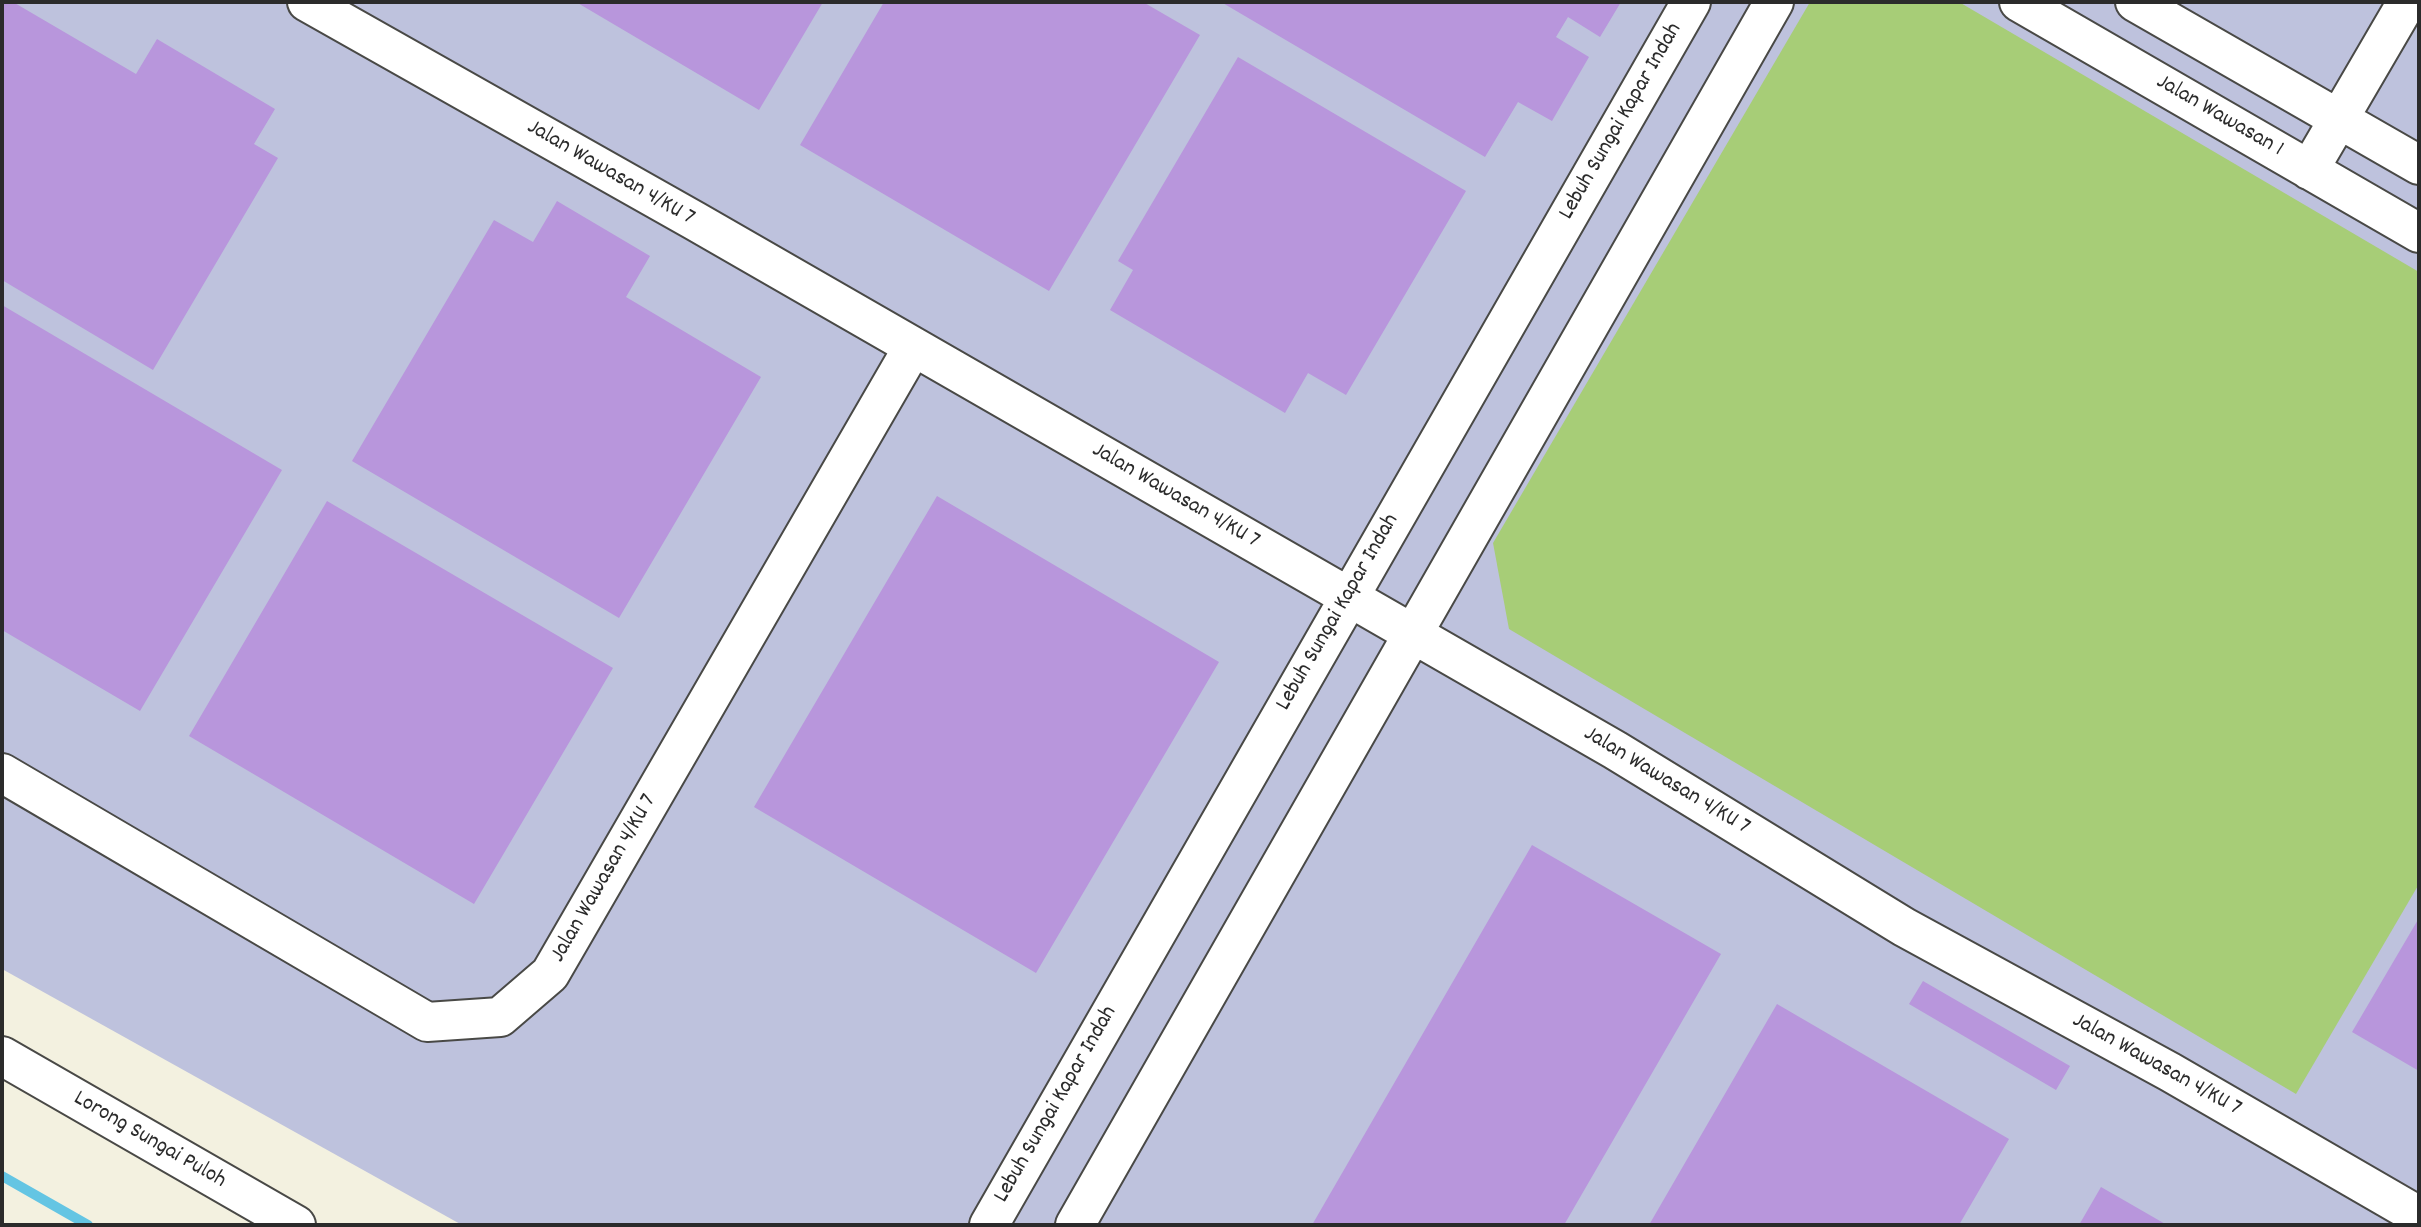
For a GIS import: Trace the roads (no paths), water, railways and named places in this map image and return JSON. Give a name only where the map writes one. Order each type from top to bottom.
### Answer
[{"type":"street","name":"Jalan Wawasan 4/KU 7","points":[[307,2],[913,346],[1615,750],[1904,927],[2170,1072],[2419,1216]]},
{"type":"street","name":"Lebuh Sungai Kapar Indah","points":[[989,1225],[1691,2]]},
{"type":"street","points":[[1075,1225],[1774,2]]},
{"type":"street","name":"Jalan Wawasan 1","points":[[2019,2],[2419,233]]},
{"type":"street","points":[[2135,2],[2419,165]]},
{"type":"street","points":[[2309,170],[2407,2]]},
{"type":"street","name":"Jalan Wawasan 4/KU 7","points":[[2,773],[428,1022],[500,1017],[551,974],[913,346]]},
{"type":"street","name":"Lorong Sungai Puloh","points":[[2,1056],[296,1225]]},
{"type":"waterway","points":[[2,1176],[88,1225]]}]
